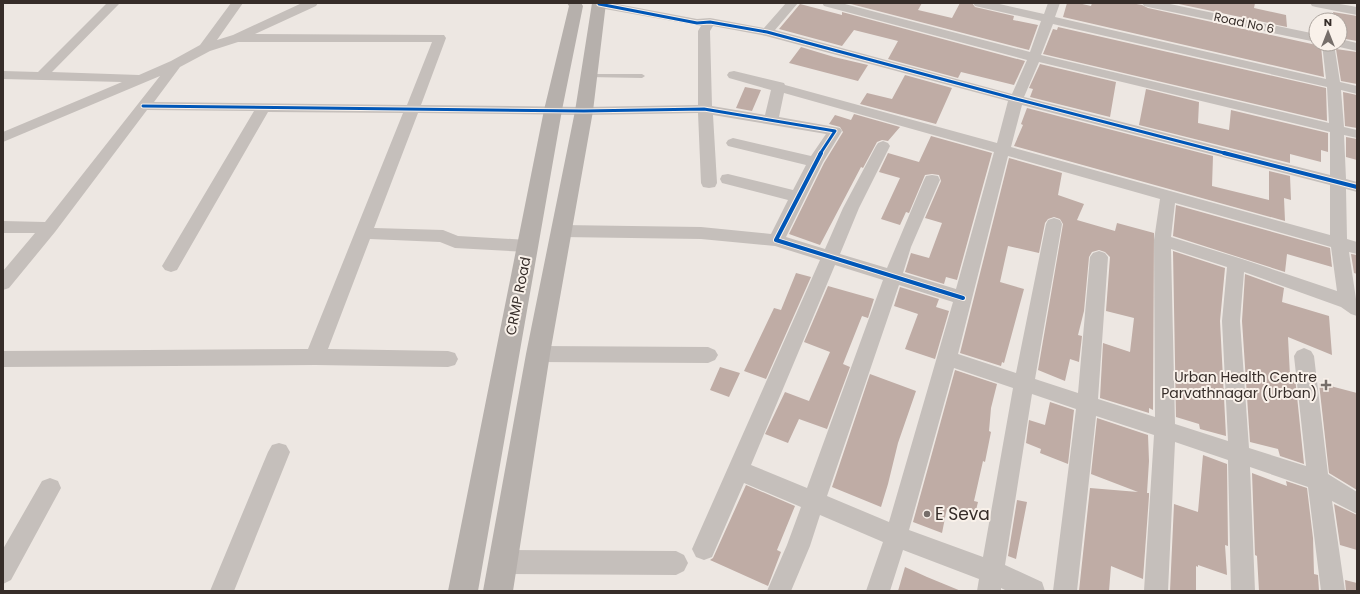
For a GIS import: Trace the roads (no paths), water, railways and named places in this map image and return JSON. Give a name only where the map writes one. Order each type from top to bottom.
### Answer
[{"type":"main road","name":"CRMP Road","points":[[463,591],[553,110],[576,6],[574,3]]},
{"type":"main road","points":[[498,591],[538,354],[584,111],[599,4]]},
{"type":"street","points":[[42,75],[114,3]]},
{"type":"street","points":[[205,48],[237,3]]},
{"type":"street","points":[[3,137],[176,64],[205,48],[238,38],[312,3]]},
{"type":"street","points":[[648,3],[704,15],[710,22]]},
{"type":"street","points":[[768,32],[792,3]]},
{"type":"street","points":[[828,3],[909,26],[1034,58],[1357,134]]},
{"type":"street","points":[[979,3],[1050,11],[1357,90]]},
{"type":"street","name":"Road No 6","points":[[1148,3],[1308,36]]},
{"type":"street","points":[[599,4],[697,23],[710,22],[768,32],[1016,99],[1357,187]]},
{"type":"street","points":[[1322,4],[1357,11]]},
{"type":"street","points":[[878,591],[896,536],[947,358],[1016,99],[1034,58],[1050,11]]},
{"type":"street","points":[[709,183],[704,109],[704,31],[710,22]]},
{"type":"street","points":[[238,38],[440,38],[315,357]]},
{"type":"street","points":[[1329,52],[1334,85],[1337,129],[1339,243],[1352,306]]},
{"type":"street","points":[[3,283],[49,228],[176,64]]},
{"type":"street","points":[[3,75],[142,78]]},
{"type":"street","points":[[734,75],[779,86],[1002,150],[1357,248]]},
{"type":"street","points":[[771,120],[779,86]]},
{"type":"street","points":[[143,106],[584,111],[704,109],[835,131],[815,162],[776,240]]},
{"type":"street","points":[[171,266],[263,108]]},
{"type":"street","points":[[732,143],[815,162]]},
{"type":"street","points":[[704,549],[851,208],[883,146]]},
{"type":"street","points":[[728,179],[798,197]]},
{"type":"street","points":[[779,591],[814,500],[903,247],[932,180]]},
{"type":"street","points":[[1156,591],[1165,429],[1162,240],[1168,195]]},
{"type":"street","points":[[991,581],[1024,383],[1054,224]]},
{"type":"street","points":[[3,227],[49,228]]},
{"type":"street","points":[[562,230],[701,233],[776,240],[963,298]]},
{"type":"street","points":[[363,233],[443,236],[455,242],[528,246]]},
{"type":"street","points":[[1162,240],[1236,263],[1352,306]]},
{"type":"street","points":[[1065,591],[1087,405],[1099,257]]},
{"type":"street","points":[[1236,263],[1231,321],[1240,455],[1243,591]]},
{"type":"street","points":[[538,354],[708,355]]},
{"type":"street","points":[[1304,356],[1318,480],[1333,591]]},
{"type":"street","points":[[3,359],[315,357],[448,359]]},
{"type":"street","points":[[947,358],[1318,480],[1357,504]]},
{"type":"street","points":[[222,591],[279,452]]},
{"type":"street","points":[[738,470],[814,500],[896,536],[991,581],[1034,591]]},
{"type":"street","points":[[3,572],[50,488]]},
{"type":"street","points":[[503,562],[676,563]]},
{"type":"lane","points":[[589,76],[642,76]]},
{"type":"place","name":"Urban Health Centre Parvathnagar (Urban)","points":[[1326,385]]},
{"type":"place","name":"E Seva","points":[[927,514]]}]
